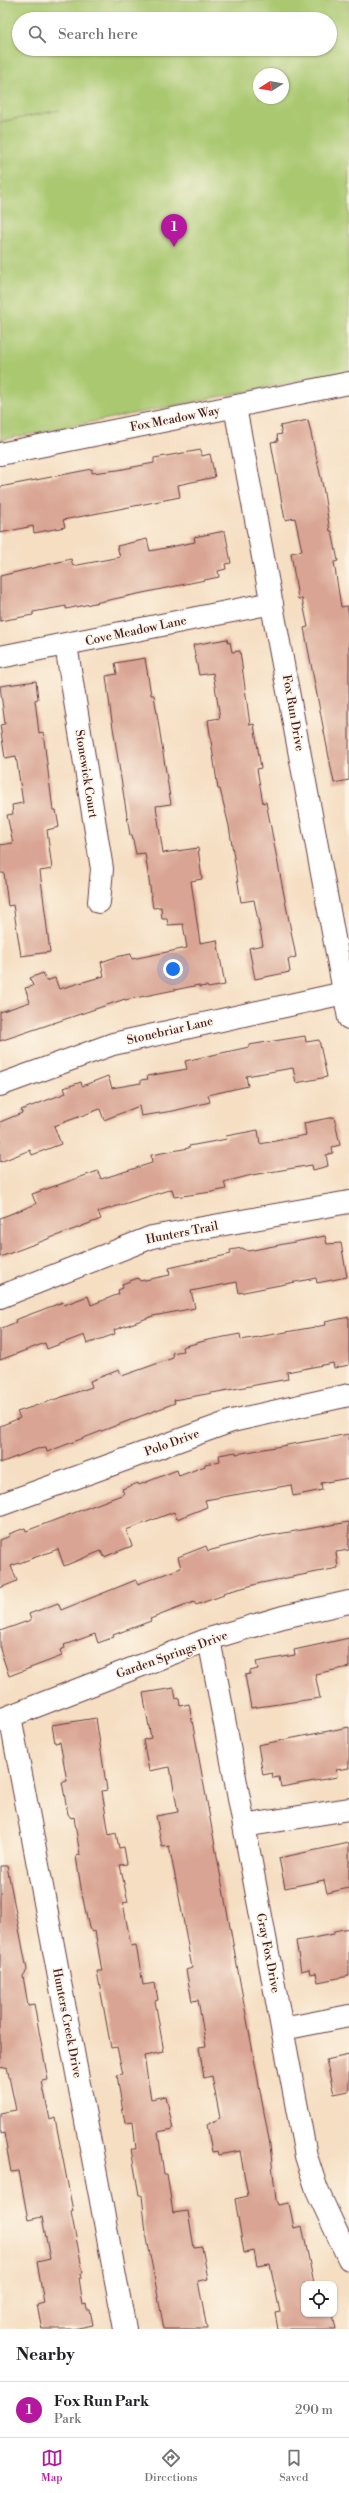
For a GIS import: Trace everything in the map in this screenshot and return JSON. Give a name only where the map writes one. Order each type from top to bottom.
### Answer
[{"type":"street","name":"Fox Meadow Way","points":[[0,454],[349,383]]},
{"type":"street","name":"Fox Run Drive","points":[[235,407],[349,1018]]},
{"type":"street","name":"Cove Meadow Lane","points":[[0,657],[272,603]]},
{"type":"street","name":"Stonewick Court","points":[[66,645],[102,869],[99,902]]},
{"type":"street","name":"Stonebriar Lane","points":[[0,1086],[112,1044],[344,993]]},
{"type":"street","name":"Hunters Trail","points":[[0,1297],[152,1237],[349,1202]]},
{"type":"street","name":"Polo Drive","points":[[0,1505],[232,1421],[349,1395]]},
{"type":"street","name":"Garden Springs Drive","points":[[5,1718],[209,1639],[283,1617],[349,1602]]},
{"type":"street","name":"Gray Fox Drive","points":[[209,1639],[306,2156],[317,2190],[349,2259]]},
{"type":"street","name":"Hunters Creek Drive","points":[[5,1718],[124,2329]]},
{"type":"street","points":[[244,1826],[349,1808]]},
{"type":"street","points":[[283,2029],[349,2016]]},
{"type":"green space","points":[[0,0],[349,0],[349,371],[1,440]]},
{"type":"building","points":[[308,420],[323,487],[330,531],[332,531],[338,561],[334,562],[341,607],[347,606],[349,614],[349,780],[334,783],[304,628],[308,627],[302,599],[298,599],[291,553],[302,551],[295,518],[285,520],[271,442],[278,441],[277,435],[282,434],[280,426]]},
{"type":"building","points":[[201,450],[202,456],[210,454],[215,477],[178,485],[180,497],[63,520],[65,527],[34,533],[33,526],[0,533],[0,487],[92,469],[92,473],[118,470],[154,463],[154,458]]},
{"type":"building","points":[[225,531],[231,563],[225,564],[226,569],[218,571],[219,577],[66,609],[66,606],[33,612],[33,615],[0,621],[0,576],[71,559],[73,566],[120,557],[117,546],[147,539],[150,551],[195,542],[194,537]]},
{"type":"building","points":[[227,639],[228,643],[230,642],[232,652],[240,651],[250,725],[254,724],[261,768],[257,769],[263,803],[266,802],[296,957],[288,959],[290,972],[255,979],[249,948],[263,945],[254,900],[241,902],[229,826],[220,789],[218,789],[208,720],[220,718],[213,673],[199,675],[193,645]]},
{"type":"building","points":[[145,658],[151,695],[154,695],[171,804],[156,806],[163,853],[198,848],[202,879],[191,881],[200,943],[217,940],[225,985],[208,988],[207,986],[199,987],[199,985],[125,999],[0,1041],[0,1012],[30,1002],[25,988],[33,986],[30,978],[43,973],[46,981],[55,978],[59,989],[104,976],[101,962],[116,957],[131,954],[132,959],[187,948],[183,924],[168,925],[167,919],[162,919],[161,907],[153,908],[145,853],[136,854],[132,835],[130,835],[111,715],[106,676],[117,674],[115,663]]},
{"type":"building","points":[[36,681],[38,699],[35,700],[39,733],[43,732],[53,810],[56,810],[59,827],[47,830],[52,869],[40,871],[50,952],[21,956],[13,905],[8,906],[4,873],[0,873],[0,845],[13,843],[7,815],[13,814],[12,805],[23,803],[16,756],[5,758],[0,725],[5,724],[0,686]]},
{"type":"building","points":[[305,1036],[306,1042],[319,1040],[327,1077],[296,1083],[293,1068],[246,1076],[248,1086],[208,1095],[210,1102],[173,1111],[141,1116],[139,1106],[104,1120],[100,1109],[54,1126],[61,1144],[32,1155],[30,1150],[0,1162],[0,1122],[22,1113],[21,1110],[66,1093],[64,1088],[81,1082],[82,1086],[108,1076],[112,1088],[141,1083],[141,1080],[148,1079],[147,1076],[187,1069],[185,1061],[249,1047],[249,1045]]},
{"type":"building","points":[[334,1117],[340,1145],[332,1147],[333,1153],[326,1155],[328,1166],[313,1170],[312,1165],[252,1175],[224,1182],[226,1189],[212,1192],[174,1197],[172,1189],[98,1212],[101,1219],[0,1257],[0,1218],[36,1204],[32,1194],[98,1171],[101,1179],[152,1163],[151,1155],[227,1139],[226,1136],[258,1130],[260,1144],[306,1135],[304,1123]]},
{"type":"building","points":[[325,1236],[327,1244],[341,1243],[347,1277],[317,1283],[316,1278],[239,1293],[237,1282],[191,1291],[195,1308],[153,1316],[114,1330],[115,1334],[87,1344],[84,1335],[47,1349],[45,1343],[0,1360],[0,1329],[16,1322],[15,1320],[63,1302],[64,1305],[88,1296],[91,1305],[119,1294],[118,1290],[123,1288],[122,1284],[138,1278],[140,1281],[170,1275],[169,1268],[231,1254],[230,1250],[242,1248],[248,1251]]},
{"type":"building","points":[[349,1317],[349,1365],[334,1368],[333,1363],[287,1372],[288,1379],[174,1400],[175,1403],[47,1452],[46,1448],[37,1449],[0,1463],[0,1426],[20,1418],[17,1412],[92,1387],[90,1381],[119,1370],[122,1376],[173,1358],[172,1353],[183,1351],[182,1347],[208,1340],[240,1334],[241,1340],[326,1325],[325,1322]]},
{"type":"building","points":[[349,1434],[349,1478],[321,1483],[322,1490],[293,1496],[291,1485],[205,1500],[207,1507],[177,1519],[174,1512],[126,1530],[132,1546],[104,1557],[101,1551],[64,1566],[58,1549],[11,1566],[17,1581],[0,1588],[0,1540],[10,1536],[9,1534],[25,1528],[26,1531],[124,1494],[122,1489],[138,1483],[139,1485],[177,1470],[179,1476],[205,1466],[205,1464],[220,1461],[219,1455],[236,1452],[236,1454]]},
{"type":"building","points":[[349,1522],[349,1550],[336,1552],[338,1568],[261,1583],[223,1593],[224,1595],[196,1605],[194,1602],[150,1619],[151,1621],[113,1635],[114,1637],[98,1643],[95,1634],[64,1645],[65,1648],[60,1650],[62,1656],[9,1676],[0,1649],[0,1631],[31,1620],[29,1614],[58,1603],[61,1610],[136,1580],[138,1584],[181,1568],[178,1557],[206,1546],[208,1551],[260,1537]]},
{"type":"building","points":[[349,1638],[349,1667],[315,1674],[320,1698],[251,1708],[245,1675],[250,1674],[250,1671],[258,1669],[256,1662],[295,1655],[294,1650]]},
{"type":"building","points":[[174,1688],[176,1699],[179,1698],[180,1706],[189,1704],[270,2145],[276,2200],[278,2205],[289,2203],[294,2228],[302,2226],[313,2281],[301,2281],[301,2317],[334,2317],[336,2329],[278,2329],[275,2313],[280,2312],[270,2264],[257,2266],[254,2251],[244,2253],[235,2199],[248,2196],[240,2151],[219,2155],[218,2151],[212,2152],[207,2125],[220,2118],[212,2076],[204,2078],[199,2047],[206,2046],[198,2000],[192,2001],[186,1970],[192,1968],[178,1891],[169,1846],[162,1847],[156,1816],[178,1812],[170,1767],[149,1771],[143,1740],[151,1738],[143,1693]]},
{"type":"building","points":[[96,1718],[107,1790],[102,1791],[109,1835],[116,1833],[119,1848],[124,1847],[127,1864],[120,1865],[128,1902],[123,1903],[131,1946],[136,1945],[143,1985],[155,1983],[158,2000],[155,2001],[164,2052],[144,2056],[151,2099],[166,2096],[173,2129],[158,2132],[164,2174],[167,2174],[173,2213],[188,2211],[194,2248],[202,2247],[208,2279],[198,2281],[207,2329],[164,2329],[146,2233],[142,2195],[139,2195],[131,2149],[136,2149],[133,2122],[125,2123],[117,2075],[123,2074],[117,2047],[111,2048],[97,1971],[102,1971],[95,1931],[92,1932],[89,1928],[82,1894],[76,1856],[80,1855],[74,1817],[71,1818],[68,1814],[62,1782],[67,1781],[60,1742],[55,1743],[52,1725]]},
{"type":"building","points":[[349,1727],[349,1768],[336,1770],[337,1777],[281,1787],[279,1777],[273,1778],[272,1773],[263,1775],[258,1745]]},
{"type":"building","points":[[349,1843],[349,1888],[327,1893],[324,1880],[285,1888],[279,1858]]},
{"type":"building","points":[[0,1866],[7,1866],[27,1970],[23,1976],[28,2005],[34,2004],[48,2080],[42,2081],[50,2120],[55,2118],[73,2211],[71,2212],[83,2273],[81,2274],[82,2278],[79,2278],[83,2305],[86,2304],[87,2310],[90,2310],[93,2325],[73,2329],[42,2329],[37,2305],[44,2303],[37,2262],[50,2259],[42,2217],[28,2220],[19,2171],[11,2172],[4,2133],[0,2134],[0,2113],[16,2110],[7,2067],[0,2068]]},
{"type":"building","points":[[349,1928],[349,1976],[318,1982],[316,1973],[310,1974],[309,1969],[301,1971],[296,1941],[334,1934],[334,1931]]},
{"type":"building","points":[[349,2055],[349,2091],[334,2094],[326,2060]]},
{"type":"place","name":"Fox Run Park","points":[[174,247]]}]
